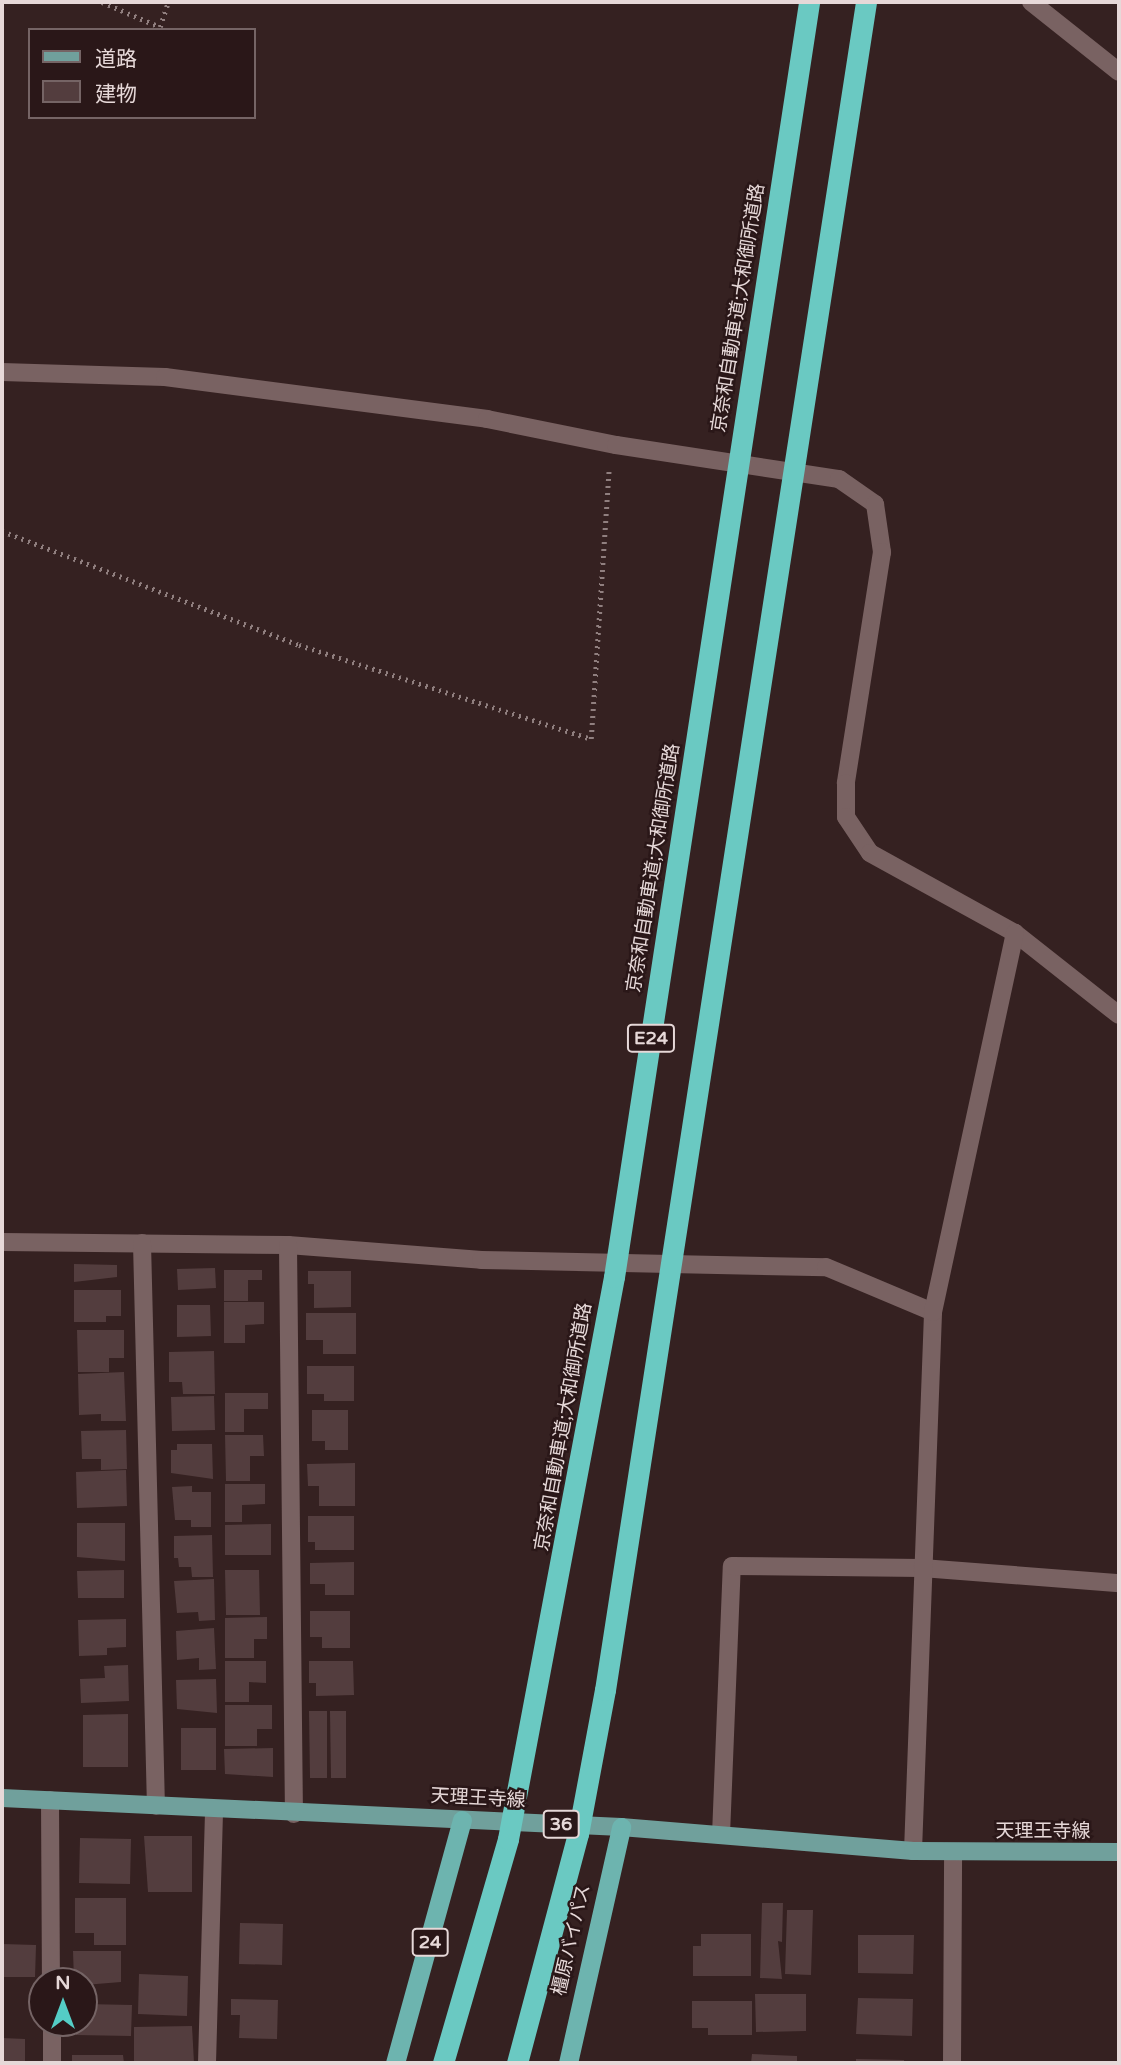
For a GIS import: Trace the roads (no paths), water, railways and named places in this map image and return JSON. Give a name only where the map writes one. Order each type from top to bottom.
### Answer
[{"type":"highway","name":"京奈和自動車道;大和御所道路","points":[[443,2063],[508,1839],[612,1291],[809,2]]},
{"type":"highway","name":"E24","points":[[517,2063],[578,1834],[605,1690],[866,2]]},
{"type":"highway","name":"24","points":[[395,2063],[462,1820]]},
{"type":"highway","name":"橿原バイパス","points":[[568,2063],[621,1827]]},
{"type":"main road","name":"天理王寺線","points":[[2,1798],[293,1814],[621,1827],[913,1852],[1119,1852]]},
{"type":"street","points":[[1031,2],[1119,72]]},
{"type":"street","points":[[2,372],[165,377],[487,419],[616,445],[839,479],[875,504],[882,552],[846,783],[846,817],[870,853],[1015,933],[1119,1015]]},
{"type":"street","points":[[913,1852],[933,1312],[1015,933]]},
{"type":"street","points":[[2,1242],[288,1245],[481,1260],[826,1266],[933,1312]]},
{"type":"street","points":[[142,1243],[156,1806]]},
{"type":"street","points":[[288,1245],[293,1814]]},
{"type":"street","points":[[721,1835],[733,1566],[922,1568],[1119,1583]]},
{"type":"street","points":[[50,1800],[51,1967]]},
{"type":"street","points":[[207,2063],[214,1810]]},
{"type":"street","points":[[952,2063],[953,1853]]},
{"type":"street","points":[[52,2037],[52,2063]]}]
